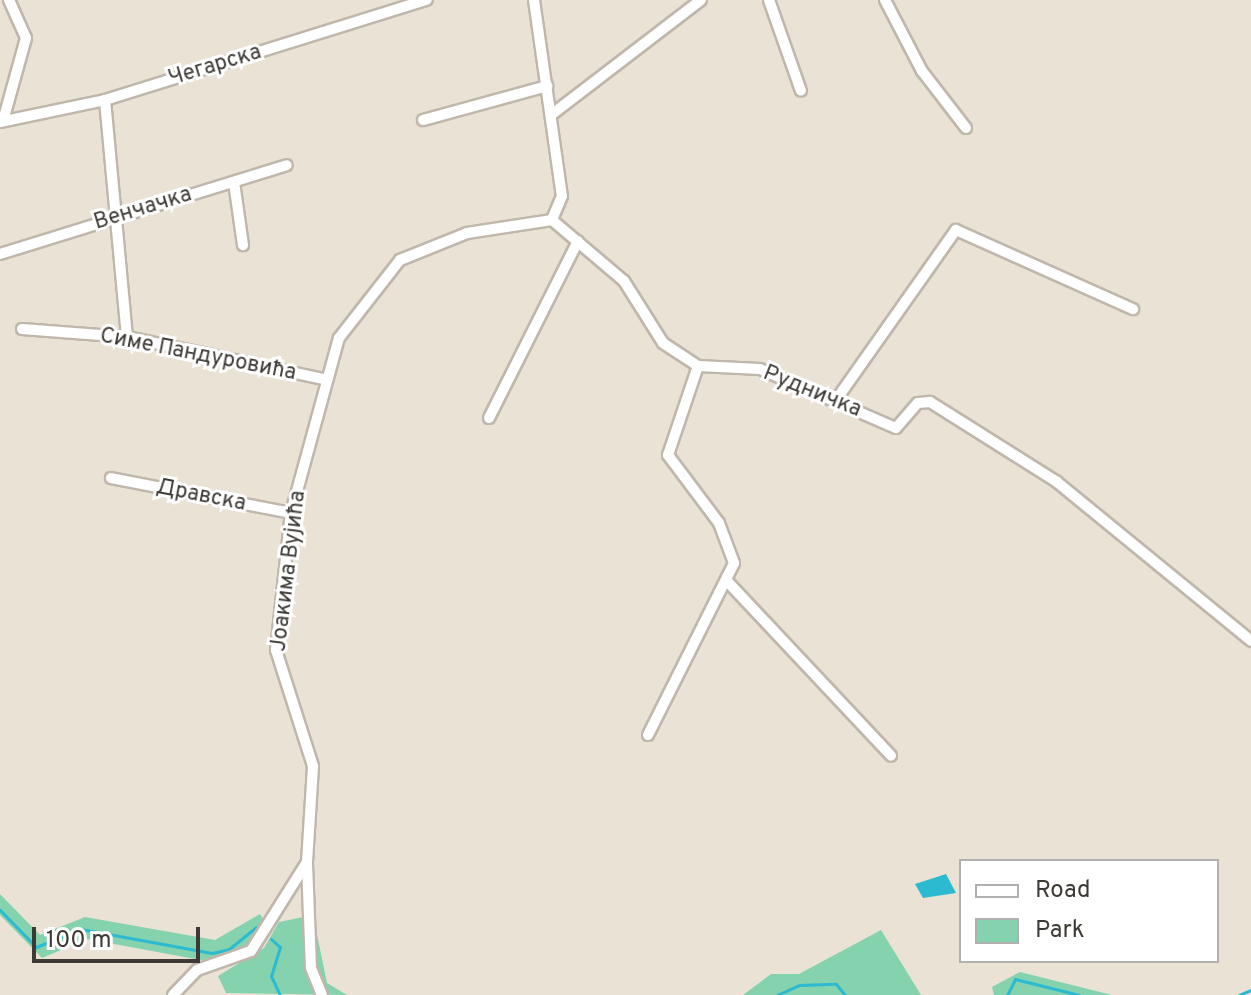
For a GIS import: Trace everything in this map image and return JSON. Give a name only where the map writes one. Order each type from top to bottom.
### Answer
[{"type":"street","points":[[1,122],[26,38],[9,0]]},
{"type":"street","name":"Чегарска","points":[[1,122],[105,100],[427,0]]},
{"type":"street","points":[[534,0],[562,196],[552,220],[624,281],[663,343],[698,366],[668,455],[725,532],[734,563],[648,735]]},
{"type":"street","points":[[551,115],[701,0]]},
{"type":"street","points":[[769,0],[801,91]]},
{"type":"street","points":[[885,0],[922,71],[966,128]]},
{"type":"street","points":[[423,120],[547,86]]},
{"type":"street","points":[[105,100],[127,337]]},
{"type":"street","name":"Венчачка","points":[[0,254],[287,165]]},
{"type":"street","points":[[234,182],[243,245]]},
{"type":"street","name":"Јоакима Вујића","points":[[173,995],[197,970],[251,951],[307,862],[313,766],[276,650],[291,513],[339,338],[400,260],[467,233],[552,220]]},
{"type":"street","points":[[836,400],[956,230],[1133,309]]},
{"type":"street","points":[[489,418],[578,241]]},
{"type":"street","name":"Симе Пандуровића","points":[[22,329],[127,337],[327,380]]},
{"type":"street","name":"Рудничка","points":[[698,366],[760,369],[896,428],[918,403],[930,402],[1057,482],[1251,641]]},
{"type":"street","name":"Дравска","points":[[111,478],[291,513]]},
{"type":"street","points":[[726,580],[891,756]]},
{"type":"street","points":[[307,862],[311,968],[322,995]]},
{"type":"green space","points":[[0,894],[40,935],[85,917],[215,940],[260,914],[265,922],[235,959],[217,963],[87,939],[42,958],[0,915]]},
{"type":"green space","points":[[313,915],[327,983],[347,995],[226,993],[218,976],[264,948],[279,922]]},
{"type":"green space","points":[[881,930],[921,995],[743,995],[771,974],[799,974]]},
{"type":"green space","points":[[1020,972],[1112,995],[994,995],[992,987]]},
{"type":"water","points":[[946,874],[956,893],[923,898],[915,884]]},
{"type":"waterway","points":[[0,910],[36,947],[81,929],[212,953],[229,949],[256,927]]},
{"type":"waterway","points":[[271,939],[280,947],[271,976],[280,995]]},
{"type":"waterway","points":[[1007,995],[1015,979],[1079,995]]},
{"type":"waterway","points":[[777,995],[799,985],[836,984],[845,995]]},
{"type":"waterway","points":[[1239,995],[1251,990]]}]
